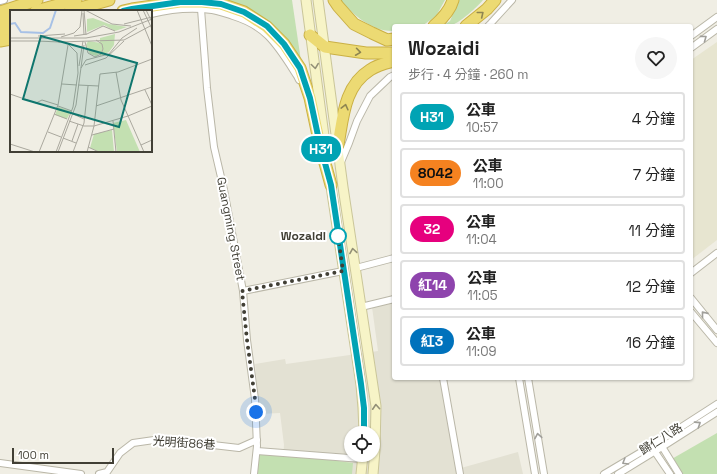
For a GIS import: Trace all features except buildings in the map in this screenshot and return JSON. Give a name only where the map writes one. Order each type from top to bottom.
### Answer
[{"type":"highway","points":[[0,12],[37,0]]},
{"type":"highway","points":[[40,10],[76,0]]},
{"type":"highway","points":[[74,10],[109,0]]},
{"type":"highway","points":[[128,10],[164,0]]},
{"type":"highway","points":[[334,0],[354,24],[372,34],[387,40],[392,39]]},
{"type":"highway","points":[[436,24],[451,8],[453,0]]},
{"type":"highway","points":[[468,24],[487,9],[495,0]]},
{"type":"highway","points":[[128,10],[180,2],[221,4],[244,12],[267,26],[284,44],[300,68],[310,98],[320,145],[331,185]]},
{"type":"highway","points":[[0,21],[10,18]]},
{"type":"highway","points":[[0,31],[10,28]]},
{"type":"highway","points":[[310,35],[325,47],[366,53],[392,53]]},
{"type":"highway","points":[[0,42],[10,40]]},
{"type":"highway","points":[[338,145],[344,110],[349,94],[358,80],[371,69],[392,62]]},
{"type":"street","points":[[0,1],[4,0]]},
{"type":"street","points":[[306,0],[343,271],[361,384],[364,408],[364,426]]},
{"type":"street","points":[[318,0],[340,164],[376,406],[376,444],[373,474]]},
{"type":"street","points":[[490,24],[512,0]]},
{"type":"street","points":[[152,14],[171,9],[195,8],[213,10],[246,20],[256,26],[268,35],[297,76],[314,119]]},
{"type":"street","name":"Guangming Street","points":[[201,9],[207,88],[214,147],[224,190],[242,291],[255,399],[257,451],[254,474]]},
{"type":"street","points":[[693,35],[717,17]]},
{"type":"street","points":[[693,47],[717,29]]},
{"type":"street","points":[[340,164],[357,121],[370,96],[392,76]]},
{"type":"street","points":[[693,271],[717,252]]},
{"type":"street","points":[[356,268],[392,259]]},
{"type":"street","points":[[242,291],[343,271]]},
{"type":"street","points":[[361,307],[392,299]]},
{"type":"street","points":[[693,300],[717,330]]},
{"type":"street","points":[[693,314],[717,343]]},
{"type":"street","points":[[443,380],[460,474]]},
{"type":"street","points":[[519,380],[535,474]]},
{"type":"street","points":[[528,380],[544,474]]},
{"type":"street","name":"歸仁八路","points":[[604,474],[658,442],[717,404]]},
{"type":"street","name":"歸仁八路","points":[[618,474],[717,412]]},
{"type":"street","name":"光明街86巷","points":[[99,474],[107,472],[120,453],[133,443],[154,440],[178,441],[239,448],[257,440]]},
{"type":"street","points":[[658,442],[679,474]]},
{"type":"street","points":[[651,446],[670,474]]},
{"type":"street","points":[[257,451],[344,456]]},
{"type":"street","points":[[361,474],[362,462]]},
{"type":"street","points":[[0,463],[81,474]]},
{"type":"shaded area","points":[[717,42],[717,240],[693,258],[693,59]]},
{"type":"shaded area","points":[[392,302],[392,380],[445,380],[461,468],[518,452],[523,474],[282,474],[284,445],[280,413],[260,414],[255,364],[285,359],[286,364],[378,351],[372,307]]},
{"type":"green space","points":[[225,0],[292,0],[301,61]]},
{"type":"green space","points":[[340,0],[445,0],[436,16],[425,24],[392,24],[392,31],[386,31],[371,26],[351,11]]},
{"type":"green space","points":[[459,0],[483,0],[460,21],[454,24],[445,24],[450,21]]},
{"type":"green space","points":[[717,433],[717,474],[680,474],[670,460]]},
{"type":"green space","points":[[263,451],[353,463],[352,474],[254,474],[256,456]]},
{"type":"bus line","name":"H31","points":[[128,10],[180,2],[221,4],[244,12],[267,26],[284,44],[300,68],[310,98],[320,145],[331,185],[361,384],[364,408],[364,426]]},
{"type":"place","name":"Wozaidi","points":[[338,236]]},
{"type":"route","points":[[256,412],[242,291],[343,271],[338,236]]}]
